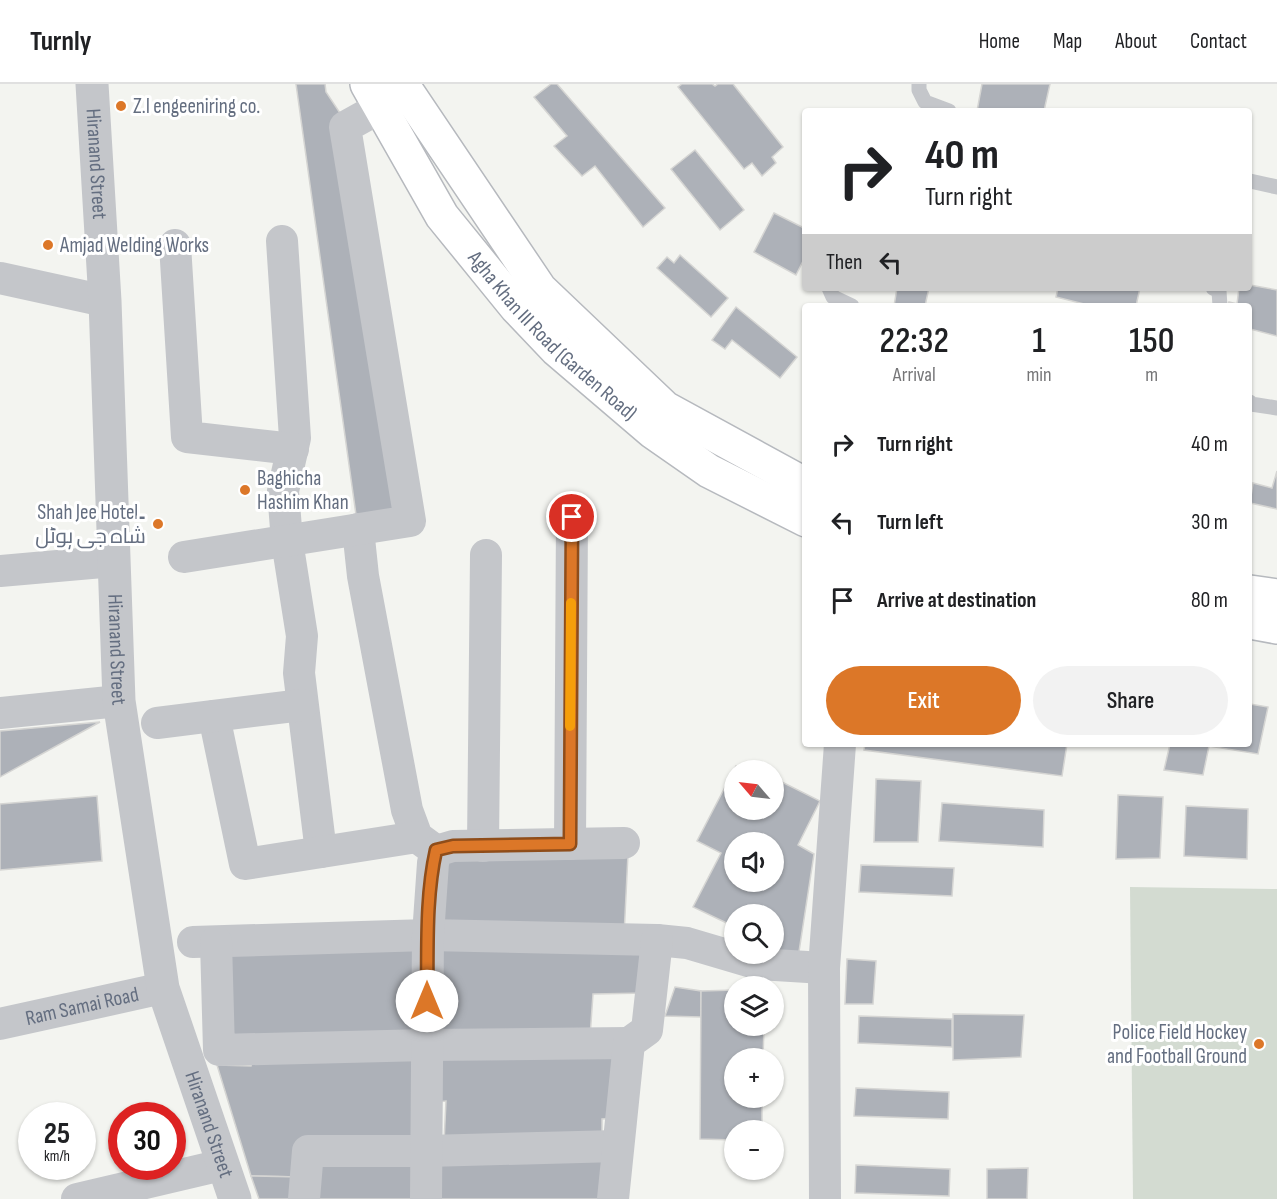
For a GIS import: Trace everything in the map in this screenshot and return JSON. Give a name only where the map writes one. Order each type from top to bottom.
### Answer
[{"type":"main road","name":"Agha Khan III Road (Garden Road)","points":[[395,90],[540,289],[665,408],[802,483]]},
{"type":"main road","name":"Agha Khan III Road (Garden Road)","points":[[395,90],[442,216],[516,307],[557,350],[653,432],[709,471],[802,518]]},
{"type":"main road","points":[[1252,592],[1277,596]]},
{"type":"main road","points":[[1252,622],[1277,627]]},
{"type":"street","name":"Hiranand Street","points":[[92,84],[105,301],[118,702],[163,988],[235,1199]]},
{"type":"street","points":[[184,557],[410,521],[345,127],[395,90]]},
{"type":"street","points":[[282,241],[295,438],[283,491],[287,541],[302,636],[299,673],[321,852]]},
{"type":"street","points":[[174,245],[187,437],[293,449]]},
{"type":"street","points":[[0,278],[105,301]]},
{"type":"street","points":[[570,844],[572,517]]},
{"type":"street","points":[[358,529],[363,576],[406,810],[427,844],[433,863],[428,935],[426,1199]]},
{"type":"street","points":[[483,846],[486,555]]},
{"type":"street","points":[[0,571],[114,561]]},
{"type":"street","points":[[0,713],[118,702]]},
{"type":"street","points":[[157,723],[302,705]]},
{"type":"street","points":[[214,716],[245,864],[321,852],[427,844],[483,846],[624,843]]},
{"type":"street","points":[[825,1199],[824,968],[840,747]]},
{"type":"street","points":[[657,940],[647,1030],[629,1043],[219,1050],[204,942],[428,935],[657,940],[687,943],[758,964],[824,968]]},
{"type":"street","name":"Ram Samai Road","points":[[0,1024],[163,988]]},
{"type":"street","points":[[613,1199],[629,1043]]},
{"type":"street","points":[[304,1199],[308,1151],[618,1146]]},
{"type":"street","points":[[77,1199],[222,1165]]},
{"type":"lane","points":[[919,84],[919,90],[925,102],[941,108]]},
{"type":"lane","points":[[1252,181],[1277,187]]},
{"type":"lane","points":[[830,291],[833,297],[846,303]]},
{"type":"lane","points":[[1252,404],[1277,408]]},
{"type":"shaded area","points":[[1130,887],[1277,889],[1277,1199],[1133,1199]]},
{"type":"building","points":[[296,84],[325,84],[326,92],[340,113],[405,514],[357,522]]},
{"type":"building","points":[[551,84],[557,84],[665,208],[643,227],[595,166],[582,176],[554,146],[567,136],[534,97]]},
{"type":"building","points":[[682,84],[712,84],[715,86],[733,84],[783,147],[772,157],[776,163],[762,176],[752,163],[744,169],[678,87]]},
{"type":"building","points":[[982,84],[1050,84],[1045,108],[978,108]]},
{"type":"building","points":[[695,150],[744,210],[720,230],[671,169]]},
{"type":"building","points":[[774,213],[802,227],[802,263],[796,275],[754,252]]},
{"type":"building","points":[[680,255],[728,298],[711,317],[657,268],[667,257],[674,263]]},
{"type":"building","points":[[1252,285],[1277,290],[1277,336],[1252,330],[1252,303],[1237,303],[1239,291],[1252,291]]},
{"type":"building","points":[[896,291],[928,291],[926,303],[894,303]]},
{"type":"building","points":[[1057,291],[1139,291],[1137,303],[1080,303],[1056,297]]},
{"type":"building","points":[[736,307],[797,357],[780,378],[732,340],[725,349],[712,340]]},
{"type":"building","points":[[1277,471],[1277,509],[1252,503],[1253,483],[1272,488]]},
{"type":"building","points":[[1252,704],[1268,707],[1258,754],[1215,747],[1252,747]]},
{"type":"building","points":[[100,722],[0,777],[0,731]]},
{"type":"building","points":[[864,747],[1067,747],[1062,776],[864,750]]},
{"type":"building","points":[[1169,747],[1209,747],[1203,775],[1164,770]]},
{"type":"building","points":[[876,779],[921,781],[918,842],[874,842]]},
{"type":"building","points":[[784,783],[820,801],[798,845],[814,854],[798,958],[784,954],[784,904],[724,904],[724,922],[693,907],[721,853],[697,841],[724,789],[724,820],[784,820]]},
{"type":"building","points":[[1118,795],[1163,797],[1160,858],[1116,859]]},
{"type":"building","points":[[97,796],[102,861],[0,870],[0,804]]},
{"type":"building","points":[[942,803],[1044,810],[1043,847],[939,841]]},
{"type":"building","points":[[1186,806],[1248,809],[1247,859],[1184,856]]},
{"type":"building","points":[[628,854],[624,936],[436,931],[438,858]]},
{"type":"building","points":[[861,865],[954,868],[952,896],[859,892]]},
{"type":"building","points":[[432,939],[647,945],[646,993],[593,994],[590,1037],[432,1038]]},
{"type":"building","points":[[421,941],[421,1038],[225,1039],[223,948]]},
{"type":"building","points":[[847,959],[876,961],[873,1004],[845,1004]]},
{"type":"building","points":[[675,987],[701,991],[701,1017],[665,1016]]},
{"type":"building","points":[[724,990],[724,1036],[764,1036],[763,1048],[724,1048],[724,1108],[762,1108],[762,1120],[724,1120],[724,1140],[700,1139],[701,991]]},
{"type":"building","points":[[953,1014],[1024,1015],[1021,1057],[953,1060]]},
{"type":"building","points":[[859,1016],[952,1019],[952,1047],[858,1043]]},
{"type":"building","points":[[422,1050],[422,1146],[300,1144],[300,1177],[251,1176],[217,1065],[251,1066],[253,1056]]},
{"type":"building","points":[[618,1050],[615,1118],[602,1119],[602,1140],[444,1143],[446,1101],[437,1102],[437,1052]]},
{"type":"building","points":[[856,1088],[949,1092],[948,1119],[854,1116]]},
{"type":"building","points":[[607,1152],[604,1199],[431,1199],[432,1154]]},
{"type":"building","points":[[420,1158],[418,1199],[313,1199],[316,1159]]},
{"type":"building","points":[[856,1165],[950,1169],[949,1196],[855,1193]]},
{"type":"building","points":[[1028,1168],[1027,1199],[987,1199],[987,1169]]},
{"type":"building","points":[[251,1176],[300,1177],[299,1199],[259,1199]]},
{"type":"slow traffic","points":[[570,726],[571,603]]},
{"type":"place","name":"Z.I engeeniring co.","points":[[121,106]]},
{"type":"place","name":"Amjad Welding Works","points":[[48,245]]},
{"type":"place","name":"Baghicha Hashim Khan","points":[[245,490]]},
{"type":"place","name":"Shah Jee Hotel۔ شاہ جی ہوٹل","points":[[158,524]]},
{"type":"place","name":"Police Field Hockey and Football Ground","points":[[1259,1044]]},
{"type":"route","points":[[427,1001],[428,935],[436,850],[453,846],[570,844],[572,517]]}]
